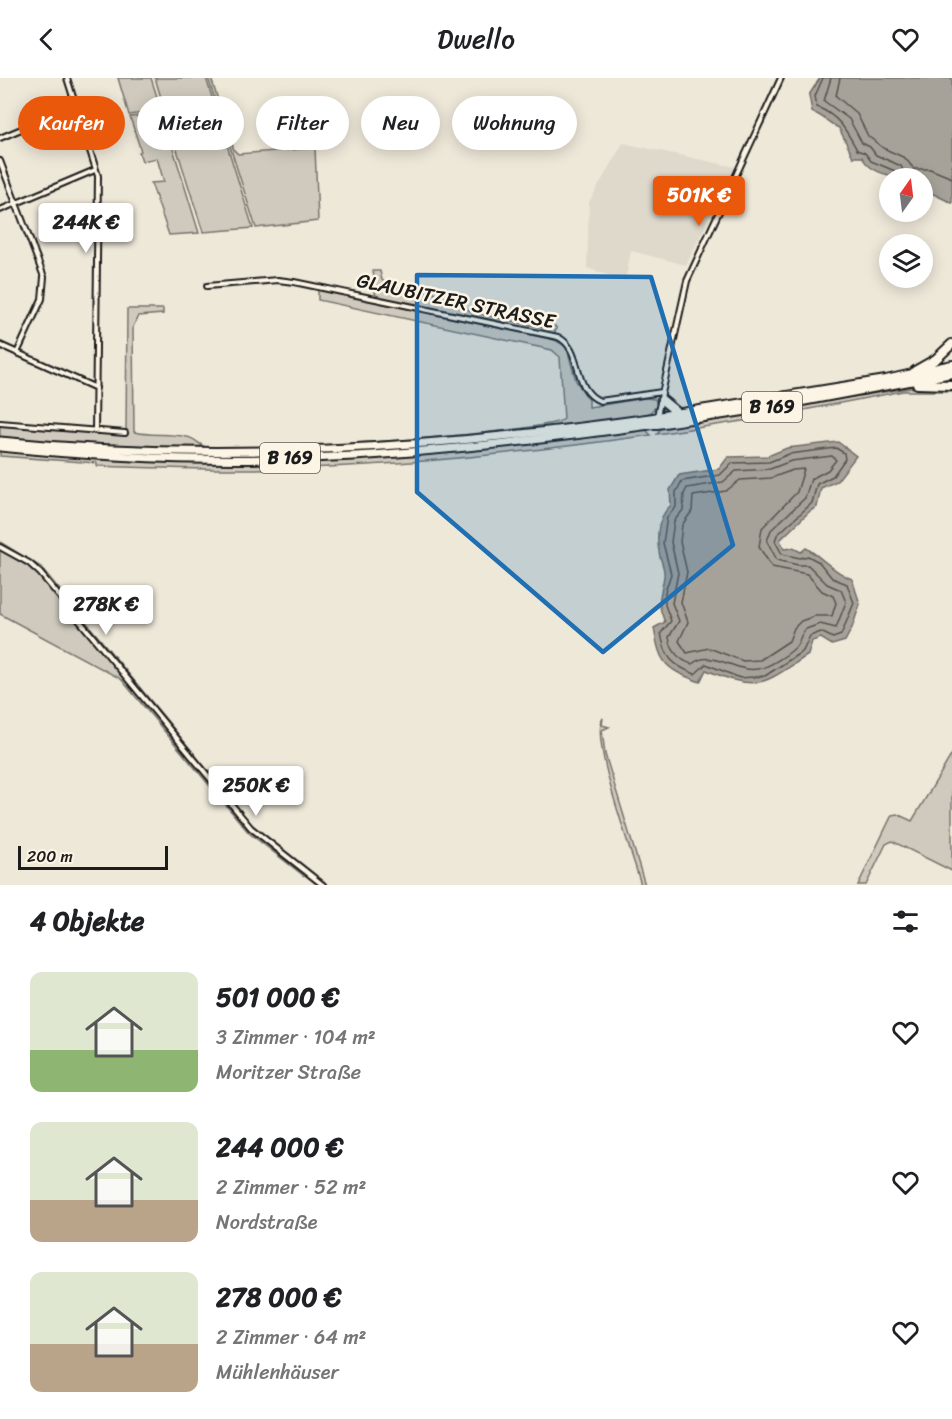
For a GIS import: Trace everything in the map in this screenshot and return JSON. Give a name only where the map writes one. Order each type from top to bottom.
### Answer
[{"type":"highway","name":"B 169","points":[[907,375],[936,359],[952,344]]},
{"type":"highway","name":"B 169","points":[[657,421],[679,414],[907,375],[952,365]]},
{"type":"highway","name":"B 169","points":[[657,421],[903,384],[952,373]]},
{"type":"highway","name":"B 169","points":[[903,384],[952,385]]},
{"type":"highway","points":[[662,396],[679,414]]},
{"type":"main road","name":"B 169","points":[[0,441],[100,448],[303,452],[458,441],[657,421]]},
{"type":"main road","name":"B 169","points":[[0,447],[178,459],[352,456],[442,449],[657,421]]},
{"type":"street","points":[[67,78],[72,96]]},
{"type":"street","points":[[657,421],[687,281],[781,78]]},
{"type":"street","points":[[0,138],[18,130]]},
{"type":"street","points":[[89,150],[98,176],[95,431]]},
{"type":"street","points":[[0,161],[44,277],[42,298],[17,352]]},
{"type":"street","points":[[0,210],[95,170]]},
{"type":"street","name":"GLAUBITZER STRASSE","points":[[207,286],[278,280],[294,282],[558,337],[569,345],[579,380],[594,399],[600,401],[662,396]]},
{"type":"street","points":[[0,345],[96,388]]},
{"type":"street","points":[[0,423],[125,433]]},
{"type":"street","points":[[0,547],[29,563],[40,573],[251,828],[323,885]]},
{"type":"highlighted area","points":[[417,275],[651,277],[733,545],[603,652],[417,492]]},
{"type":"shaded area","points":[[118,78],[151,78],[157,96],[137,96],[137,114],[129,115]]},
{"type":"shaded area","points":[[155,78],[206,78],[212,96],[160,96]]},
{"type":"shaded area","points":[[208,78],[211,78],[217,96],[214,96]]},
{"type":"shaded area","points":[[137,116],[137,139],[130,117]]},
{"type":"shaded area","points":[[623,143],[735,167],[686,265],[631,251],[625,281],[587,268],[589,202]]},
{"type":"shaded area","points":[[173,150],[199,233],[169,235],[151,183],[164,182],[157,158],[142,161],[139,152]]},
{"type":"shaded area","points":[[177,150],[229,150],[253,228],[203,232]]},
{"type":"shaded area","points":[[231,150],[238,154],[315,150],[318,221],[256,228]]},
{"type":"shaded area","points":[[373,271],[380,271],[382,280],[391,286],[434,293],[475,313],[545,328],[555,326],[557,329],[553,334],[377,298],[370,278],[374,277]]},
{"type":"shaded area","points":[[318,290],[555,340],[565,346],[576,381],[589,400],[589,407],[645,398],[655,399],[657,406],[647,415],[462,438],[359,446],[233,448],[453,436],[507,430],[564,419],[560,357],[552,350],[318,300]]},
{"type":"shaded area","points":[[127,309],[163,309],[163,314],[138,316],[133,327],[134,432],[181,436],[207,447],[231,448],[134,446],[0,438],[0,426],[126,434]]},
{"type":"shaded area","points":[[917,387],[952,387],[952,391],[903,391],[762,418],[657,434],[662,426]]},
{"type":"shaded area","points":[[650,420],[602,429],[444,445],[535,435]]},
{"type":"shaded area","points":[[645,429],[651,435],[462,458],[317,468],[222,469],[97,466],[97,463],[0,456],[0,451],[168,462],[290,462]]},
{"type":"shaded area","points":[[444,445],[382,450],[343,452],[251,454],[359,451]]},
{"type":"shaded area","points":[[43,448],[155,453],[251,454],[169,454]]},
{"type":"shaded area","points":[[0,542],[41,567],[233,801],[41,571]]},
{"type":"shaded area","points":[[0,549],[36,571],[249,829],[304,876],[249,833],[121,679],[0,614]]},
{"type":"shaded area","points":[[603,718],[602,725],[609,727],[602,730],[605,754],[645,885],[641,885],[607,772],[600,730]]},
{"type":"shaded area","points":[[952,754],[952,871],[892,841],[886,844],[866,885],[858,885],[892,815],[897,814],[912,821]]},
{"type":"water","points":[[820,78],[952,78],[952,203],[933,194],[933,168],[879,168],[879,172],[867,164],[862,157],[853,157],[839,128],[812,112],[809,95]]},
{"type":"water","points":[[838,442],[856,456],[837,481],[821,488],[817,507],[780,540],[784,549],[793,548],[801,552],[806,548],[839,573],[852,579],[860,604],[845,641],[832,645],[821,638],[812,641],[808,655],[780,673],[760,682],[738,681],[706,670],[700,682],[672,669],[662,658],[654,628],[665,622],[659,603],[664,569],[660,557],[658,529],[662,517],[671,505],[670,490],[679,475],[719,469],[728,457],[768,456],[787,448]]}]
